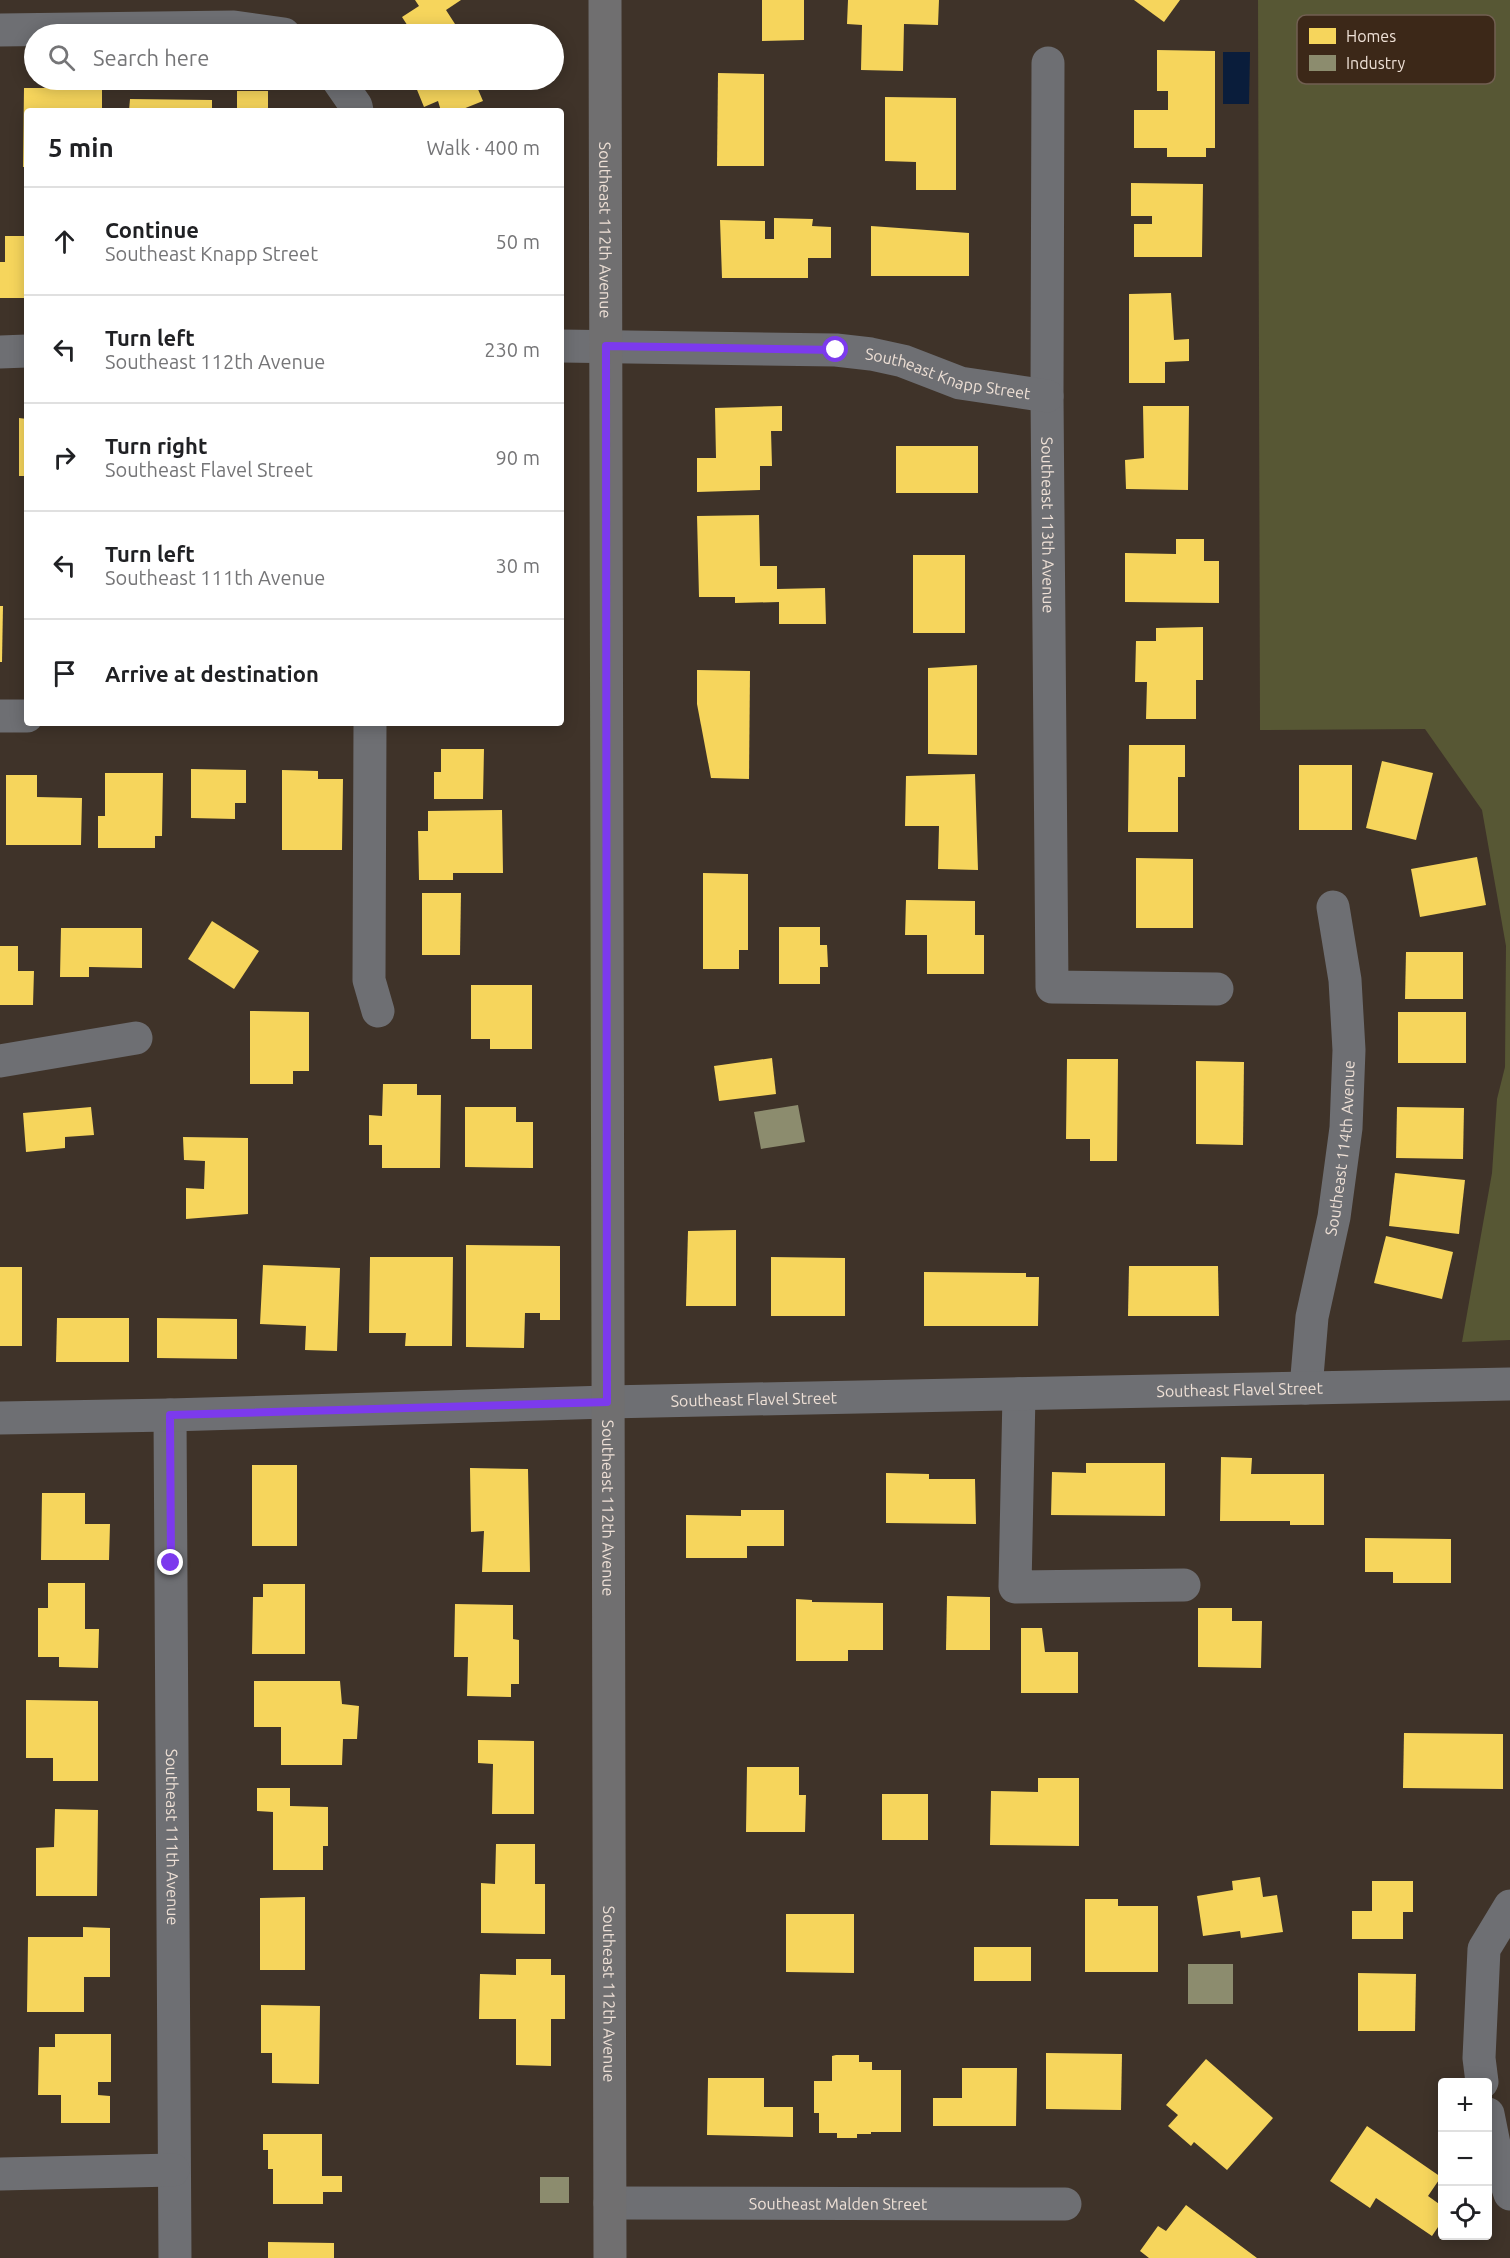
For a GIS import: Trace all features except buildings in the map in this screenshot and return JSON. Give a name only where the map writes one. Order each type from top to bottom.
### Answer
[{"type":"main road","name":"Southeast 112th Avenue","points":[[605,0],[610,2258]]},
{"type":"street","points":[[0,30],[24,30]]},
{"type":"street","name":"Southeast 113th Avenue","points":[[1048,63],[1047,396],[1052,987],[1217,989]]},
{"type":"street","points":[[345,90],[356,108]]},
{"type":"street","name":"Southeast Knapp Street","points":[[564,346],[836,350],[903,361],[960,383],[1047,396]]},
{"type":"street","points":[[0,352],[24,351]]},
{"type":"street","points":[[0,716],[24,716]]},
{"type":"street","points":[[370,726],[369,980],[378,1011]]},
{"type":"street","name":"Southeast 114th Avenue","points":[[1306,1388],[1312,1317],[1334,1217],[1346,1128],[1349,1050],[1345,980],[1333,907]]},
{"type":"street","points":[[0,1061],[136,1038]]},
{"type":"street","name":"Southeast Flavel Street","points":[[0,1418],[607,1402],[1510,1384]]},
{"type":"street","points":[[1019,1394],[1015,1587],[1184,1585]]},
{"type":"street","name":"Southeast 111th Avenue","points":[[170,1415],[175,2258]]},
{"type":"street","points":[[1482,2078],[1479,2058],[1484,1949],[1510,1906]]},
{"type":"street","points":[[1492,2132],[1510,2194]]},
{"type":"street","points":[[0,2174],[173,2170]]},
{"type":"street","name":"Southeast Malden Street","points":[[610,2204],[1065,2204]]},
{"type":"shaded area","points":[[1258,0],[1510,0],[1510,1340],[1462,1342],[1492,1173],[1497,1099],[1505,1067],[1506,946],[1482,810],[1425,729],[1260,730]]},
{"type":"water","points":[[1223,52],[1250,52],[1249,104],[1223,104]]},
{"type":"route","points":[[171,1563],[170,1415],[607,1402],[606,346],[836,350]]}]
